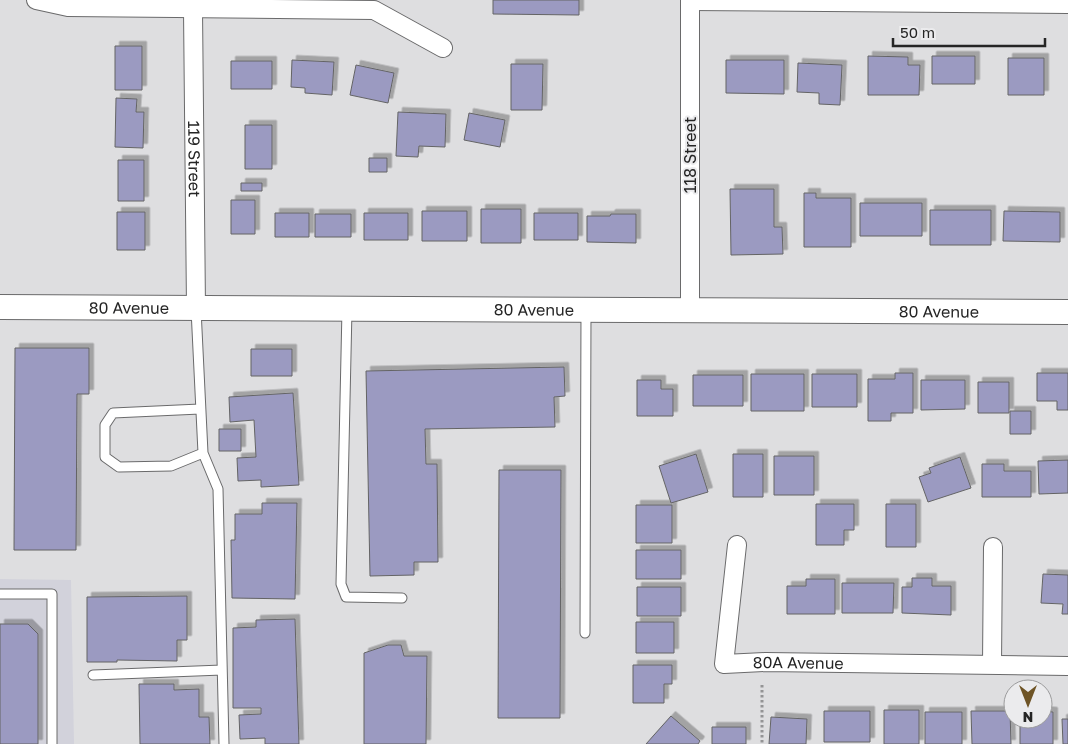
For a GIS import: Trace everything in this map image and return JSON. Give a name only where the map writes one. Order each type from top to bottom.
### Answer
[{"type":"street","points":[[36,0],[68,7],[193,10],[352,9],[374,5],[443,48]]},
{"type":"street","points":[[690,1],[1068,4]]},
{"type":"street","name":"118 Street","points":[[690,1],[690,310]]},
{"type":"street","name":"119 Street","points":[[193,10],[196,308]]},
{"type":"street","name":"80 Avenue","points":[[0,308],[1068,312]]},
{"type":"street","name":"80A Avenue","points":[[737,545],[724,664],[765,662],[1068,666]]},
{"type":"street","points":[[992,664],[993,547]]},
{"type":"lane","points":[[196,308],[203,453],[218,489],[224,744]]},
{"type":"lane","points":[[347,309],[341,584],[346,597],[402,598]]},
{"type":"lane","points":[[586,310],[586,634]]},
{"type":"lane","points":[[200,409],[113,413],[105,425],[105,457],[119,467],[171,466],[203,453]]},
{"type":"lane","points":[[0,594],[52,594],[52,744]]},
{"type":"lane","points":[[93,676],[222,670]]},
{"type":"path","points":[[762,685],[762,744]]},
{"type":"shaded area","points":[[0,579],[71,580],[74,744],[0,744]]},
{"type":"building","points":[[493,0],[579,0],[579,15],[493,14]]},
{"type":"building","points":[[115,46],[142,46],[142,90],[115,90]]},
{"type":"building","points":[[868,56],[908,57],[908,65],[920,65],[919,95],[868,95]]},
{"type":"building","points":[[932,56],[975,56],[975,84],[932,84]]},
{"type":"building","points":[[1008,58],[1044,58],[1044,95],[1008,95]]},
{"type":"building","points":[[292,60],[334,62],[332,95],[305,93],[305,88],[291,87]]},
{"type":"building","points":[[726,60],[784,60],[784,94],[726,93]]},
{"type":"building","points":[[231,61],[272,61],[272,89],[231,89]]},
{"type":"building","points":[[798,63],[842,65],[840,105],[819,104],[819,93],[797,92]]},
{"type":"building","points":[[511,64],[543,64],[542,110],[511,110]]},
{"type":"building","points":[[356,65],[394,73],[388,103],[350,95]]},
{"type":"building","points":[[116,98],[137,99],[136,112],[144,112],[143,148],[115,147]]},
{"type":"building","points":[[398,112],[446,114],[445,147],[419,146],[418,157],[396,156]]},
{"type":"building","points":[[469,113],[505,120],[500,147],[464,140]]},
{"type":"building","points":[[245,125],[272,125],[272,169],[245,169]]},
{"type":"building","points":[[369,158],[387,158],[387,172],[369,172]]},
{"type":"building","points":[[118,160],[144,160],[144,201],[118,201]]},
{"type":"building","points":[[241,183],[262,183],[262,191],[241,191]]},
{"type":"building","points":[[730,189],[774,189],[774,227],[782,227],[783,254],[731,255]]},
{"type":"building","points":[[804,193],[816,193],[816,198],[851,198],[851,247],[804,247]]},
{"type":"building","points":[[231,200],[255,200],[255,234],[231,234]]},
{"type":"building","points":[[860,203],[922,203],[922,236],[860,236]]},
{"type":"building","points":[[481,209],[521,209],[521,243],[481,243]]},
{"type":"building","points":[[930,210],[991,210],[991,245],[930,245]]},
{"type":"building","points":[[422,211],[467,211],[467,241],[422,241]]},
{"type":"building","points":[[1004,211],[1060,212],[1060,242],[1003,241]]},
{"type":"building","points":[[117,212],[145,212],[145,250],[117,250]]},
{"type":"building","points":[[275,213],[309,213],[309,237],[275,237]]},
{"type":"building","points":[[364,213],[408,213],[408,240],[364,240]]},
{"type":"building","points":[[534,213],[578,213],[578,240],[534,240]]},
{"type":"building","points":[[315,214],[351,214],[351,237],[315,237]]},
{"type":"building","points":[[611,214],[636,214],[636,243],[587,242],[587,216],[610,216]]},
{"type":"building","points":[[15,348],[89,348],[89,394],[77,394],[76,550],[14,550]]},
{"type":"building","points":[[251,349],[292,349],[292,376],[251,376]]},
{"type":"building","points":[[564,367],[565,396],[554,397],[555,427],[425,429],[426,464],[437,464],[438,562],[414,562],[414,575],[370,576],[366,371]]},
{"type":"building","points":[[895,373],[913,373],[913,413],[891,413],[891,421],[868,421],[868,379],[895,379]]},
{"type":"building","points":[[1037,373],[1068,373],[1068,410],[1057,410],[1057,401],[1037,401]]},
{"type":"building","points":[[751,374],[804,374],[804,411],[751,411]]},
{"type":"building","points":[[812,374],[857,374],[857,407],[812,407]]},
{"type":"building","points":[[693,375],[743,375],[743,406],[693,406]]},
{"type":"building","points":[[637,380],[661,380],[661,389],[673,389],[673,416],[637,416]]},
{"type":"building","points":[[921,380],[965,380],[965,409],[921,410]]},
{"type":"building","points":[[978,382],[1009,382],[1009,413],[978,413]]},
{"type":"building","points":[[293,393],[299,485],[261,487],[261,480],[238,481],[237,458],[256,457],[254,420],[230,422],[229,397]]},
{"type":"building","points":[[1010,411],[1031,411],[1031,434],[1010,434]]},
{"type":"building","points":[[219,429],[241,429],[241,451],[219,451]]},
{"type":"building","points":[[696,454],[708,492],[671,503],[659,466]]},
{"type":"building","points":[[733,454],[763,454],[763,497],[733,497]]},
{"type":"building","points":[[774,456],[814,456],[814,495],[774,495]]},
{"type":"building","points":[[960,457],[971,488],[928,502],[919,477],[931,473],[929,468]]},
{"type":"building","points":[[1068,460],[1068,493],[1039,494],[1038,461]]},
{"type":"building","points":[[982,464],[1004,464],[1004,471],[1031,471],[1031,497],[982,497]]},
{"type":"building","points":[[499,470],[561,470],[560,718],[498,718]]},
{"type":"building","points":[[262,503],[297,503],[295,599],[232,598],[231,540],[235,540],[235,514],[262,514]]},
{"type":"building","points":[[816,504],[854,504],[854,530],[844,530],[844,545],[816,545]]},
{"type":"building","points":[[886,504],[916,504],[916,547],[886,547]]},
{"type":"building","points":[[636,505],[672,505],[672,543],[636,543]]},
{"type":"building","points":[[636,550],[681,550],[681,579],[636,579]]},
{"type":"building","points":[[1043,574],[1068,575],[1068,614],[1062,614],[1063,604],[1041,603]]},
{"type":"building","points":[[912,578],[932,578],[932,586],[951,586],[951,615],[902,613],[902,587],[912,587]]},
{"type":"building","points":[[806,579],[835,579],[835,614],[787,614],[787,586],[806,586]]},
{"type":"building","points":[[842,583],[894,583],[893,613],[842,613]]},
{"type":"building","points":[[637,587],[681,587],[681,616],[637,616]]},
{"type":"building","points":[[187,596],[187,640],[177,640],[177,661],[117,660],[117,662],[87,662],[87,597]]},
{"type":"building","points":[[295,619],[299,744],[265,744],[265,738],[240,739],[239,715],[261,714],[261,708],[233,708],[233,628],[256,627],[256,620]]},
{"type":"building","points":[[636,622],[674,622],[674,653],[636,653]]},
{"type":"building","points":[[0,624],[28,624],[38,634],[38,744],[0,744]]},
{"type":"building","points":[[388,645],[401,645],[404,656],[427,656],[426,744],[364,744],[364,653]]},
{"type":"building","points":[[633,665],[672,665],[672,684],[664,684],[664,703],[633,703]]},
{"type":"building","points":[[139,684],[174,684],[174,690],[199,689],[199,717],[209,717],[210,744],[140,744]]},
{"type":"building","points":[[884,710],[919,710],[919,744],[884,744]]},
{"type":"building","points":[[824,711],[870,711],[870,742],[824,742]]},
{"type":"building","points":[[971,711],[1003,711],[1003,729],[1011,729],[1011,744],[972,744]]},
{"type":"building","points":[[925,712],[962,712],[962,744],[925,744]]},
{"type":"building","points":[[671,716],[700,741],[698,744],[646,744]]},
{"type":"building","points":[[771,717],[807,719],[806,744],[769,744]]},
{"type":"building","points":[[1062,719],[1068,719],[1068,744],[1063,744]]},
{"type":"building","points":[[712,727],[746,727],[746,744],[712,744]]},
{"type":"building","points":[[1020,729],[1053,729],[1053,744],[1020,744]]}]
